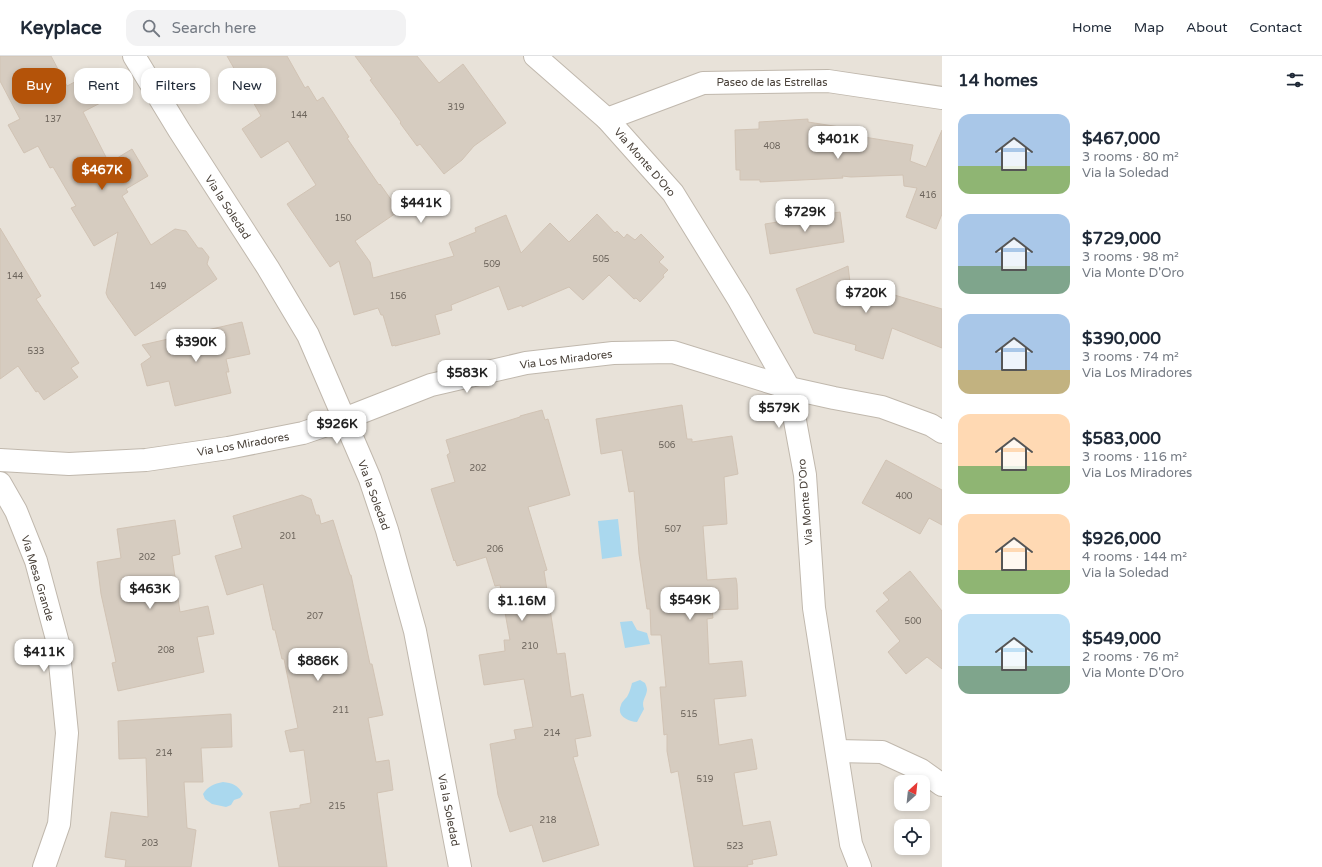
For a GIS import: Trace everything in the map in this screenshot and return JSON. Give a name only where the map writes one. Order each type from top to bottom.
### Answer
[{"type":"street","name":"Via la Soledad","points":[[134,56],[179,130],[268,268],[308,335],[370,479],[387,530],[415,632],[460,867]]},
{"type":"street","name":"Via Monte D'Oro","points":[[535,56],[607,119],[673,193],[739,300],[789,388],[805,475],[814,608],[851,844],[860,867]]},
{"type":"street","name":"Paseo de las Estrellas","points":[[607,119],[703,83],[828,81],[942,98]]},
{"type":"street","name":"Via Los Miradores","points":[[0,460],[69,464],[146,460],[228,448],[303,433],[344,419],[431,385],[526,363],[613,353],[673,352],[789,388],[882,407],[931,426],[942,432]]},
{"type":"street","name":"Via Mesa Grande","points":[[0,482],[16,511],[36,561],[58,643],[67,733],[58,824],[44,867]]},
{"type":"street","points":[[837,751],[882,752],[921,770],[942,785]]},
{"type":"shaded area","points":[[0,56],[942,56],[942,867],[0,867]]},
{"type":"water","points":[[618,519],[622,556],[602,559],[598,521]]},
{"type":"water","points":[[632,621],[637,630],[647,633],[650,644],[625,648],[620,622]]},
{"type":"water","points":[[640,680],[645,683],[647,690],[643,702],[644,709],[637,722],[621,715],[620,709],[622,702],[629,694],[632,683]]},
{"type":"water","points":[[223,782],[239,788],[243,794],[240,798],[234,800],[231,805],[226,807],[212,804],[205,799],[203,794],[212,786]]},
{"type":"building","points":[[0,56],[51,56],[57,68],[12,68],[12,104],[0,81]]},
{"type":"building","points":[[227,56],[287,56],[305,88],[308,86],[317,101],[323,97],[349,137],[347,138],[379,185],[380,184],[399,211],[355,241],[370,262],[373,278],[454,256],[449,243],[476,232],[475,228],[506,215],[521,253],[550,223],[569,242],[597,214],[615,233],[617,231],[624,238],[627,234],[635,240],[641,234],[664,257],[659,262],[668,270],[663,275],[664,277],[640,302],[636,298],[634,299],[609,275],[583,300],[569,287],[522,307],[522,305],[508,310],[499,286],[451,305],[452,310],[435,315],[440,334],[392,346],[383,315],[381,315],[378,308],[354,315],[339,261],[330,267],[287,204],[316,185],[288,141],[261,158],[242,129],[261,116],[254,104],[276,104],[276,68],[234,68]]},
{"type":"building","points":[[355,56],[417,56],[439,83],[463,64],[506,123],[474,146],[462,160],[444,174],[420,144],[417,146],[370,80],[372,79]]},
{"type":"building","points":[[74,82],[74,104],[98,104],[83,112],[109,163],[132,149],[148,176],[126,189],[128,192],[122,196],[151,245],[175,229],[186,231],[198,248],[202,248],[209,257],[207,264],[217,279],[135,336],[106,293],[118,232],[94,246],[71,208],[76,206],[53,167],[50,168],[38,146],[24,153],[8,125],[20,119],[12,104],[66,104],[66,84],[67,86]]},
{"type":"building","points":[[808,119],[808,122],[859,130],[858,136],[913,145],[910,161],[926,167],[942,130],[942,214],[936,229],[906,217],[917,188],[904,186],[903,175],[842,176],[843,178],[760,182],[760,180],[740,180],[740,170],[736,170],[735,130],[759,129],[759,122]]},
{"type":"building","points":[[840,212],[844,242],[770,254],[765,224]]},
{"type":"building","points":[[0,228],[41,296],[36,299],[79,363],[71,368],[78,377],[44,400],[38,391],[36,392],[18,366],[0,379]]},
{"type":"building","points":[[848,266],[850,282],[942,309],[942,348],[892,328],[883,359],[855,350],[856,345],[814,333],[796,289]]},
{"type":"building","points":[[242,322],[250,354],[226,359],[229,372],[226,372],[231,393],[175,406],[169,381],[147,386],[141,364],[151,357],[142,345]]},
{"type":"building","points":[[682,405],[687,439],[692,439],[692,442],[732,436],[738,474],[724,477],[727,524],[703,526],[707,580],[736,578],[737,584],[738,609],[712,610],[713,618],[707,619],[709,664],[742,661],[746,696],[714,699],[719,745],[752,739],[757,769],[734,773],[743,826],[770,821],[777,855],[752,860],[753,864],[747,865],[748,867],[694,867],[678,771],[671,773],[667,751],[667,734],[664,735],[660,687],[666,687],[661,635],[651,635],[650,609],[647,609],[639,554],[634,491],[629,492],[622,450],[601,454],[596,419]]},
{"type":"building","points":[[542,410],[545,420],[548,419],[570,495],[528,507],[547,570],[544,571],[557,654],[565,653],[571,697],[583,694],[591,736],[575,739],[578,756],[573,757],[599,845],[543,862],[532,825],[510,832],[498,795],[490,744],[516,739],[514,730],[533,727],[524,679],[484,685],[479,655],[505,651],[504,640],[510,640],[500,585],[495,586],[486,557],[457,566],[455,560],[454,561],[431,489],[455,482],[447,455],[450,453],[446,440]]},
{"type":"building","points":[[886,460],[942,490],[942,525],[929,518],[920,534],[862,503]]},
{"type":"building","points":[[302,495],[311,499],[316,515],[319,515],[321,524],[333,520],[351,575],[370,664],[372,664],[383,715],[368,718],[376,762],[389,760],[393,790],[377,793],[387,867],[279,867],[270,812],[300,808],[300,805],[311,803],[304,750],[290,752],[285,731],[298,728],[284,659],[282,659],[275,630],[273,630],[263,584],[227,595],[215,556],[242,548],[233,516]]},
{"type":"building","points":[[175,520],[180,554],[172,556],[180,612],[208,606],[214,634],[197,637],[204,672],[118,691],[112,663],[116,662],[101,594],[97,562],[121,558],[117,529]]},
{"type":"building","points":[[910,571],[942,611],[942,669],[927,657],[906,674],[888,652],[900,641],[876,611],[889,600],[883,593]]},
{"type":"building","points":[[231,714],[232,747],[201,748],[203,782],[184,782],[187,828],[196,830],[191,867],[125,867],[126,860],[105,857],[111,812],[148,817],[146,758],[119,759],[118,721]]}]
